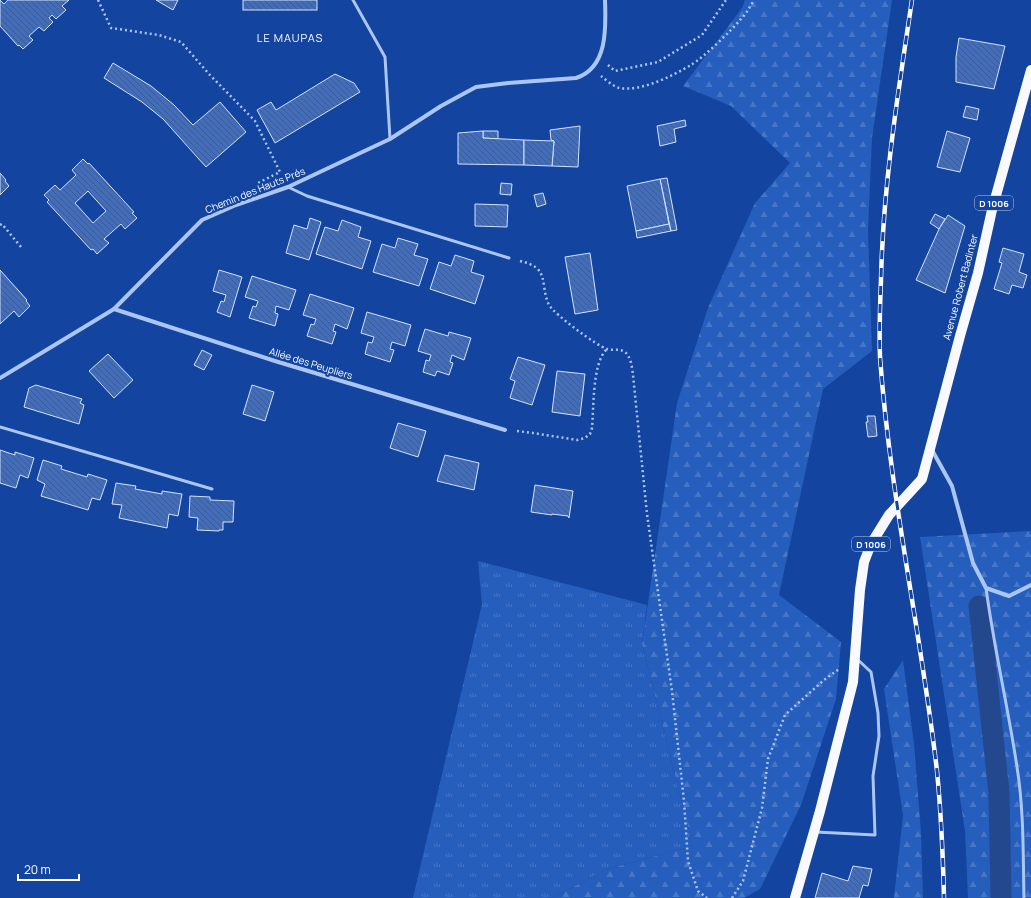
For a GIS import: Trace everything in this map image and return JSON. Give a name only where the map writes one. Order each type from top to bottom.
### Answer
[{"type":"main road","name":"Avenue Robert Badinter","points":[[931,449],[978,273],[992,210],[1031,70]]},
{"type":"main road","name":"D 1006","points":[[795,898],[814,832],[853,682],[860,590],[864,562],[871,544],[889,515],[922,479],[931,449]]},
{"type":"street","points":[[599,59],[606,32],[605,0]]},
{"type":"street","name":"Chemin des Hauts Prés","points":[[0,378],[114,309],[202,220],[288,187],[390,139],[441,106],[476,87],[576,78],[584,76],[599,59]]},
{"type":"street","name":"Allée des Peupliers","points":[[114,309],[276,361],[505,430]]},
{"type":"street","points":[[931,449],[952,486],[973,563],[986,588],[1009,596],[1031,585]]},
{"type":"lane","points":[[353,0],[385,57],[390,139]]},
{"type":"lane","points":[[288,187],[307,196],[509,258]]},
{"type":"lane","points":[[0,427],[212,489]]},
{"type":"lane","points":[[986,588],[991,627],[1017,768],[1022,815],[1024,898]]},
{"type":"lane","points":[[814,832],[875,835],[873,776],[879,736],[878,713],[871,672],[855,657]]},
{"type":"path","points":[[98,0],[111,28],[159,35],[181,42],[209,74],[255,121],[280,172],[253,185]]},
{"type":"path","points":[[599,59],[616,71],[658,62],[702,35],[726,0]]},
{"type":"path","points":[[593,66],[599,75],[618,88],[635,88],[665,78],[692,64],[714,45],[741,20],[754,0]]},
{"type":"path","points":[[0,225],[2,224],[21,247]]},
{"type":"path","points":[[509,258],[530,263],[537,268],[543,275],[546,296],[550,306],[557,314],[607,349],[620,350],[626,353],[630,360],[633,374],[647,514],[672,691],[684,802],[688,861],[698,891],[708,898]]},
{"type":"path","points":[[505,430],[565,439],[577,440],[585,438],[590,434],[592,428],[598,363],[602,354],[607,349]]},
{"type":"path","points":[[732,898],[743,881],[762,808],[768,759],[785,715],[824,680],[855,657]]},
{"type":"green space","points":[[745,0],[892,0],[872,138],[868,230],[872,351],[823,389],[779,595],[841,642],[836,699],[801,805],[760,889],[744,898],[552,898],[608,869],[693,846],[642,644],[677,403],[708,308],[755,203],[790,163],[731,106],[683,86],[742,8]]},
{"type":"green space","points":[[1031,531],[1031,898],[968,898],[965,831],[920,537]]},
{"type":"green space","points":[[478,561],[647,605],[642,644],[693,846],[608,869],[552,898],[413,898],[482,604]]},
{"type":"green space","points":[[903,660],[914,744],[921,833],[923,898],[894,898],[903,815],[884,689]]},
{"type":"building","points":[[0,0],[4,4],[8,0],[69,0],[62,6],[66,10],[56,19],[52,15],[49,18],[53,22],[44,31],[39,27],[29,36],[33,40],[23,49],[19,45],[18,46],[0,26]]},
{"type":"building","points":[[156,0],[178,0],[173,10]]},
{"type":"building","points":[[243,0],[317,0],[317,10],[243,10]]},
{"type":"building","points":[[959,38],[1005,46],[994,89],[956,82],[956,57]]},
{"type":"building","points":[[113,63],[151,86],[174,105],[193,125],[220,102],[246,132],[206,167],[163,119],[142,102],[104,78]]},
{"type":"building","points":[[335,74],[354,83],[360,92],[275,143],[257,110],[271,102],[276,110]]},
{"type":"building","points":[[966,106],[979,109],[977,120],[963,117]]},
{"type":"building","points":[[685,120],[686,126],[674,129],[676,142],[660,146],[657,126]]},
{"type":"building","points":[[580,126],[578,167],[552,166],[554,141],[551,140],[550,130]]},
{"type":"building","points":[[483,131],[498,131],[498,139],[483,138]]},
{"type":"building","points":[[483,131],[483,138],[524,140],[524,165],[458,164],[458,133]]},
{"type":"building","points":[[947,131],[970,138],[960,172],[937,167]]},
{"type":"building","points":[[524,140],[554,141],[552,166],[524,165]]},
{"type":"building","points":[[83,159],[88,164],[89,163],[134,212],[132,213],[137,218],[125,229],[121,224],[104,239],[109,243],[97,254],[93,249],[91,250],[47,202],[49,200],[44,195],[55,185],[60,190],[76,175],[72,170]],"holes":[[[88,191],[106,211],[93,223],[75,203]]]},
{"type":"building","points":[[0,173],[9,186],[0,195]]},
{"type":"building","points":[[667,178],[677,230],[671,231],[660,179]]},
{"type":"building","points":[[660,179],[669,224],[636,231],[627,186]]},
{"type":"building","points":[[501,183],[512,184],[511,195],[500,194]]},
{"type":"building","points":[[543,193],[546,204],[537,207],[534,195]]},
{"type":"building","points":[[475,204],[508,205],[507,227],[475,226]]},
{"type":"building","points":[[935,214],[945,219],[939,229],[930,223]]},
{"type":"building","points":[[948,215],[965,226],[945,293],[916,280],[939,229]]},
{"type":"building","points":[[310,218],[321,222],[309,260],[286,253],[294,225],[307,229]]},
{"type":"building","points":[[342,220],[361,227],[358,237],[371,241],[362,269],[316,254],[325,227],[338,231]]},
{"type":"building","points":[[669,224],[671,231],[637,238],[636,231]]},
{"type":"building","points":[[398,238],[418,244],[414,255],[428,259],[419,286],[373,272],[382,244],[395,248]]},
{"type":"building","points":[[1003,248],[1024,254],[1019,272],[1027,275],[1023,288],[1012,285],[1009,294],[994,289],[1002,263],[999,262]]},
{"type":"building","points":[[590,253],[598,310],[575,314],[565,257]]},
{"type":"building","points":[[455,255],[474,261],[471,272],[484,276],[475,304],[430,289],[439,262],[451,266]]},
{"type":"building","points":[[0,270],[27,300],[26,301],[30,306],[19,317],[14,311],[0,324]]},
{"type":"building","points":[[219,270],[242,277],[230,317],[217,312],[221,301],[224,302],[226,295],[213,291]]},
{"type":"building","points":[[252,276],[296,290],[289,310],[276,306],[275,313],[278,314],[275,326],[249,318],[253,306],[256,307],[258,301],[245,297]]},
{"type":"building","points":[[310,294],[354,308],[347,329],[335,324],[333,331],[336,332],[332,344],[307,336],[311,324],[314,325],[316,319],[303,315]]},
{"type":"building","points":[[367,312],[411,325],[405,346],[392,342],[390,349],[394,350],[390,362],[365,354],[368,342],[372,343],[374,337],[361,333]]},
{"type":"building","points":[[425,329],[448,336],[449,332],[471,338],[464,360],[452,355],[450,362],[453,363],[449,375],[437,371],[435,376],[423,372],[426,360],[429,361],[431,355],[418,351]]},
{"type":"building","points":[[202,350],[212,355],[204,370],[194,365]]},
{"type":"building","points":[[108,354],[133,380],[114,398],[89,371]]},
{"type":"building","points":[[518,357],[545,365],[532,405],[510,398],[515,381],[510,379]]},
{"type":"building","points":[[557,371],[585,374],[580,416],[552,412]]},
{"type":"building","points":[[36,385],[82,399],[80,403],[84,405],[79,424],[24,407],[29,388]]},
{"type":"building","points":[[252,385],[274,392],[265,421],[243,414]]},
{"type":"building","points":[[867,416],[875,416],[877,436],[868,437],[866,422],[868,422]]},
{"type":"building","points":[[398,423],[426,431],[418,457],[390,448]]},
{"type":"building","points":[[0,450],[15,455],[15,452],[34,458],[28,478],[20,475],[16,488],[0,483]]},
{"type":"building","points":[[445,455],[479,463],[474,490],[437,481]]},
{"type":"building","points":[[43,460],[62,466],[61,469],[87,477],[88,474],[107,480],[100,500],[92,498],[88,510],[41,496],[45,484],[37,480]]},
{"type":"building","points":[[116,483],[136,486],[135,489],[162,494],[162,491],[182,494],[178,516],[169,514],[167,528],[119,518],[122,505],[112,504]]},
{"type":"building","points":[[535,485],[573,491],[569,518],[568,516],[531,512]]},
{"type":"building","points":[[190,496],[210,497],[210,500],[234,501],[233,522],[223,522],[223,530],[219,531],[197,530],[198,518],[189,517]]},
{"type":"building","points":[[853,866],[872,869],[868,886],[863,885],[859,898],[815,898],[822,873],[848,881]]},
{"type":"waterway","points":[[979,606],[999,793],[1001,898]]},
{"type":"railway","points":[[912,0],[888,174],[882,245],[880,357],[898,512],[923,667],[937,771],[942,834],[944,898]]},
{"type":"district","name":"LE MAUPAS","points":[[290,37]]}]
